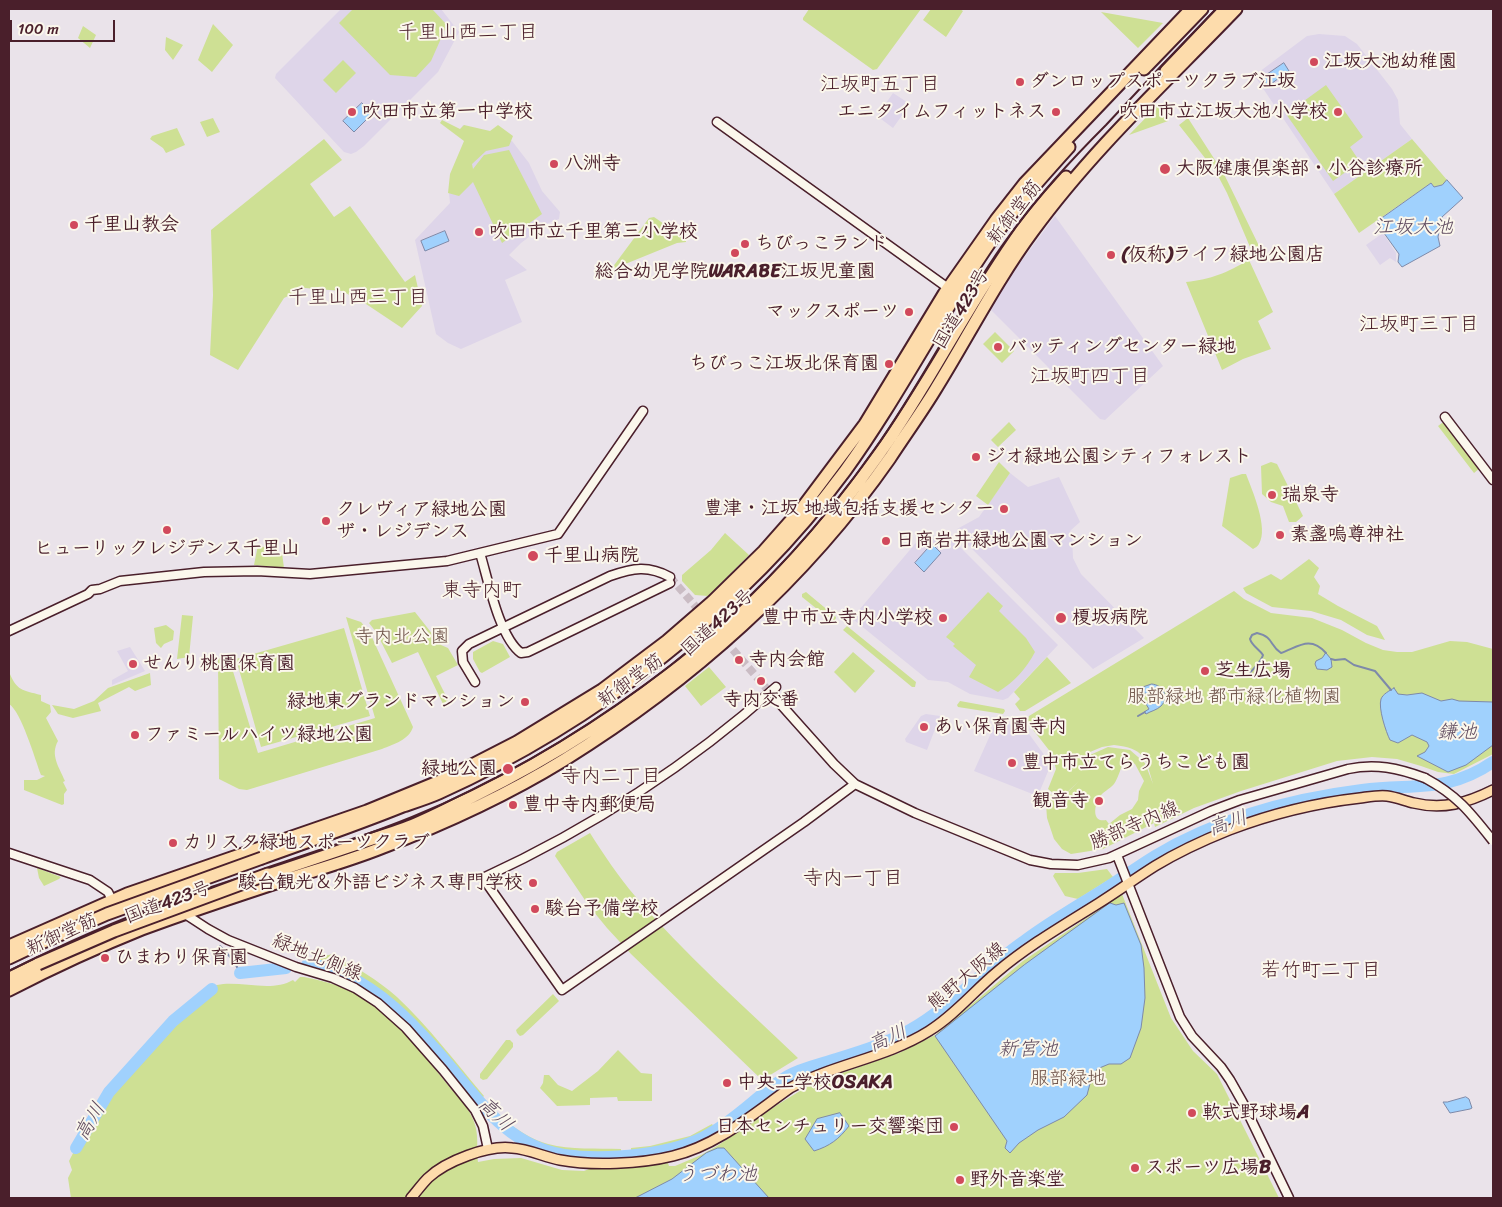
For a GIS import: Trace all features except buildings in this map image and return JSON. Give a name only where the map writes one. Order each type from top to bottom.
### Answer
[{"type":"highway","name":"国道423号","points":[[9,946],[112,900],[367,811],[446,779],[517,742],[602,690],[667,641],[712,602],[764,551],[802,508],[865,424],[948,288],[996,220],[1025,183],[1191,9]]},
{"type":"highway","name":"新御堂筋","points":[[9,958],[107,914],[373,819],[438,793],[540,741],[602,702],[695,630],[732,598],[824,498],[865,443],[904,383],[960,287],[997,233],[1023,201],[1069,148],[1202,9]]},
{"type":"highway","name":"新御堂筋","points":[[9,978],[114,931],[268,874],[412,825],[512,777],[549,756],[614,716],[672,673],[717,636],[763,591],[838,510],[915,401],[982,289],[1029,220],[1082,159],[1225,9]]},
{"type":"highway","name":"国道423号","points":[[9,990],[138,931],[379,849],[462,814],[564,760],[622,722],[678,681],[742,626],[791,577],[834,529],[888,461],[936,388],[986,302],[1036,227],[1086,165],[1236,9]]},
{"type":"highway","points":[[602,690],[660,657]]},
{"type":"highway","points":[[622,722],[672,673]]},
{"type":"highway","points":[[403,806],[446,779]]},
{"type":"highway","points":[[412,825],[462,814]]},
{"type":"main road","name":"熊野大阪線","points":[[411,1198],[441,1168],[488,1149],[511,1148],[560,1160],[597,1164],[672,1156],[698,1148],[722,1136],[800,1082],[904,1044],[930,1030],[964,1003],[996,972],[1025,950],[1169,858],[1197,843],[1246,824],[1332,801],[1387,796],[1427,806],[1443,806],[1456,805],[1475,799],[1493,790]]},
{"type":"street","points":[[717,122],[948,288]]},
{"type":"street","points":[[9,631],[88,594],[92,590],[120,581],[204,572],[257,571],[310,574],[447,561],[558,534],[643,411]]},
{"type":"street","points":[[1445,417],[1493,480]]},
{"type":"street","points":[[475,682],[463,662],[462,651],[469,644],[503,628],[610,576],[628,570],[658,571],[670,580],[528,652],[521,653],[515,649],[503,628],[480,553]]},
{"type":"street","points":[[776,687],[690,757],[611,810],[557,842],[483,878],[562,990],[804,822],[855,784]]},
{"type":"street","name":"勝部寺内線","points":[[776,700],[834,764],[855,784],[916,813],[1030,860],[1071,865],[1093,862],[1117,855],[1218,808],[1240,800],[1348,769],[1365,766],[1387,766],[1425,778],[1454,796],[1469,811],[1493,841]]},
{"type":"street","points":[[9,853],[90,880],[108,892],[112,900]]},
{"type":"street","points":[[1117,855],[1180,1017],[1192,1036],[1221,1067],[1230,1080],[1289,1198]]},
{"type":"street","points":[[171,879],[185,914]]},
{"type":"street","name":"緑地北側線","points":[[185,914],[228,940],[296,967],[333,978],[378,1003],[406,1028],[475,1110],[483,1126],[488,1149]]},
{"type":"shaded area","name":"吹田市立第一中学校","points":[[341,9],[441,9],[459,32],[438,72],[364,146],[351,154],[344,152],[275,78],[276,74]]},
{"type":"shaded area","name":"吹田市立江坂大池小学校","points":[[1319,34],[1345,36],[1357,44],[1392,89],[1398,100],[1400,124],[1412,139],[1334,194],[1256,78],[1259,72],[1307,36]]},
{"type":"shaded area","points":[[893,93],[910,104],[893,128],[877,116]]},
{"type":"shaded area","name":"吹田市立千里第三小学校","points":[[463,125],[512,141],[529,163],[542,191],[560,212],[559,219],[546,224],[509,255],[527,270],[505,280],[522,322],[461,349],[448,343],[436,334],[415,240],[450,203],[449,193],[465,141],[460,130]]},
{"type":"shaded area","points":[[1055,216],[1163,366],[1105,420],[1100,419],[990,309],[1020,263]]},
{"type":"shaded area","points":[[1383,233],[1396,253],[1396,262],[1390,258],[1380,265],[1366,245]]},
{"type":"shaded area","points":[[1010,473],[1028,487],[1059,477],[1080,522],[1070,531],[1073,558],[1081,574],[1144,638],[1093,669],[965,542],[957,529],[979,517]]},
{"type":"shaded area","name":"豊中市立寺内小学校","points":[[925,532],[939,543],[951,534],[959,546],[1058,645],[1008,698],[1003,700],[970,694],[948,682],[928,680],[854,620],[854,616]]},
{"type":"shaded area","points":[[130,647],[145,671],[112,685],[112,680],[128,671],[117,651]]},
{"type":"shaded area","name":"あい保育園寺内","points":[[926,714],[940,716],[927,750],[906,742],[905,739],[921,716]]},
{"type":"shaded area","name":"豊中市立てらうちこども園","points":[[996,722],[1024,727],[1045,756],[1049,769],[1039,793],[1035,795],[974,771]]},
{"type":"green space","points":[[353,9],[432,9],[447,25],[431,61],[416,77],[390,75],[339,23]]},
{"type":"green space","points":[[809,9],[921,9],[877,69],[873,70],[803,20]]},
{"type":"green space","points":[[931,9],[960,9],[963,11],[946,37],[923,20]]},
{"type":"green space","points":[[1101,12],[1163,23],[1138,48]]},
{"type":"green space","points":[[213,24],[233,45],[212,72],[198,60]]},
{"type":"green space","points":[[83,26],[96,35],[90,48],[78,38]]},
{"type":"green space","points":[[166,37],[183,45],[173,60],[165,50]]},
{"type":"green space","points":[[343,60],[356,73],[336,93],[323,80]]},
{"type":"green space","points":[[1326,85],[1363,137],[1350,147],[1360,162],[1333,181],[1286,114]]},
{"type":"green space","points":[[1158,105],[1168,121],[1129,135]]},
{"type":"green space","points":[[213,118],[220,132],[207,137],[200,122]]},
{"type":"green space","points":[[1188,118],[1224,174],[1261,250],[1253,254],[1216,172],[1179,125]]},
{"type":"green space","points":[[442,120],[460,129],[464,125],[490,131],[498,125],[513,136],[509,146],[486,151],[472,164],[473,169],[484,155],[509,150],[542,214],[502,243],[473,182],[459,196],[448,193],[450,174],[464,141],[440,123]]},
{"type":"green space","points":[[177,128],[185,145],[166,153],[163,148],[150,139],[152,136]]},
{"type":"green space","points":[[324,139],[342,160],[310,184],[334,217],[350,206],[405,282],[415,275],[422,306],[402,328],[366,304],[342,291],[305,288],[284,298],[238,370],[210,355],[213,295],[211,230]]},
{"type":"green space","points":[[1412,139],[1447,180],[1442,185],[1434,187],[1431,183],[1359,233],[1334,194]]},
{"type":"green space","points":[[654,217],[686,239],[686,242],[677,243],[613,269],[649,218]]},
{"type":"green space","points":[[1249,260],[1273,312],[1258,321],[1271,349],[1243,359],[1222,370],[1186,282],[1219,275]]},
{"type":"green space","name":"バッティングセンター緑地","points":[[995,332],[1014,351],[1002,363],[983,344]]},
{"type":"green space","points":[[1009,422],[1016,430],[998,447],[991,440]]},
{"type":"green space","points":[[1446,423],[1480,468],[1474,473],[1438,426]]},
{"type":"green space","points":[[999,462],[1010,473],[988,505],[976,496]]},
{"type":"green space","points":[[1271,462],[1277,464],[1303,516],[1296,522],[1289,522],[1283,506],[1271,502],[1262,494],[1261,466]]},
{"type":"green space","points":[[1246,474],[1261,519],[1262,537],[1259,545],[1253,549],[1222,526],[1230,478]]},
{"type":"green space","points":[[725,533],[749,555],[708,596],[695,595],[682,581],[682,575],[711,550]]},
{"type":"green space","points":[[258,545],[282,553],[284,568],[254,565]]},
{"type":"green space","points":[[1309,559],[1319,568],[1314,577],[1320,586],[1318,594],[1377,626],[1385,640],[1367,635],[1341,620],[1311,611],[1272,607],[1246,593],[1243,588],[1271,574],[1281,580]]},
{"type":"green space","name":"服部緑地 都市緑化植物園","points":[[1234,591],[1244,599],[1271,613],[1312,618],[1383,650],[1412,652],[1450,641],[1467,642],[1493,649],[1493,754],[1454,774],[1438,772],[1397,759],[1372,757],[1337,761],[1194,808],[1155,827],[1154,823],[1103,849],[1071,854],[1062,849],[1054,839],[1047,818],[1046,804],[1050,794],[1060,800],[1079,781],[1060,799],[1048,789],[1056,769],[1052,754],[1027,722],[1029,716]],"holes":[[[1114,745],[1124,746],[1138,752],[1148,767],[1153,784],[1145,763],[1130,750],[1108,747],[1090,755],[1085,766],[1090,752]],[[1125,758],[1135,764],[1144,781],[1139,791],[1138,800],[1132,809],[1120,815],[1109,824],[1106,820],[1098,819],[1095,813],[1096,805],[1100,796],[1116,781]]]},
{"type":"green space","points":[[806,592],[836,617],[835,622],[802,597],[802,594]]},
{"type":"green space","points":[[988,592],[1003,606],[999,611],[1026,638],[1035,652],[1019,675],[998,692],[969,677],[976,665],[953,646],[955,644],[946,637]]},
{"type":"green space","name":"寺内北公園","points":[[415,612],[441,645],[448,648],[458,665],[436,676],[448,700],[443,704],[418,652],[392,663],[376,632],[369,623],[372,620]]},
{"type":"green space","points":[[182,615],[193,616],[189,657],[177,659]]},
{"type":"green space","points":[[346,617],[361,622],[370,633],[413,727],[408,735],[382,749],[247,790],[239,789],[219,779],[218,659],[228,655],[258,753],[375,718]]},
{"type":"green space","points":[[166,625],[174,631],[173,640],[164,644],[161,648],[156,643],[154,628]]},
{"type":"green space","points":[[847,626],[916,682],[915,687],[912,687],[843,630]]},
{"type":"green space","points":[[344,628],[370,716],[261,747],[236,659]]},
{"type":"green space","points":[[493,641],[503,644],[510,657],[482,673],[473,659],[473,652]]},
{"type":"green space","points":[[853,652],[875,671],[855,693],[834,672]]},
{"type":"green space","points":[[1047,657],[1071,683],[1025,711],[1020,711],[1015,704],[1020,699],[1014,692]]},
{"type":"green space","points":[[709,667],[726,687],[701,706],[685,686]]},
{"type":"green space","points":[[9,672],[21,689],[41,695],[41,701],[50,705],[51,712],[46,718],[58,741],[55,756],[67,790],[64,794],[64,804],[62,805],[24,790],[24,780],[37,780],[45,776],[41,775],[23,725],[14,708],[9,704]]},
{"type":"green space","points":[[150,673],[151,685],[135,691],[129,687],[98,703],[101,711],[73,718],[58,714],[52,705],[74,709],[94,701],[108,688]]},
{"type":"green space","points":[[960,701],[1004,709],[1005,711],[1003,714],[958,707],[957,705]]},
{"type":"green space","points":[[590,833],[623,881],[654,917],[694,959],[798,1058],[762,1080],[631,954],[589,906],[555,856],[557,852]]},
{"type":"green space","points":[[37,868],[61,877],[44,886],[39,878]]},
{"type":"green space","points":[[1107,869],[1113,877],[1078,899],[1065,896],[1053,876],[1055,873],[1078,873]]},
{"type":"green space","name":"服部緑地","points":[[1122,894],[1171,1018],[1193,1051],[1217,1074],[1279,1198],[71,1198],[68,1178],[72,1170],[69,1161],[104,1093],[191,1002],[213,986],[235,984],[275,986],[293,980],[295,982],[300,977],[304,977],[339,986],[364,999],[377,1008],[403,1032],[467,1108],[476,1129],[478,1162],[494,1159],[521,1158],[562,1170],[584,1171],[589,1169],[617,1169],[668,1163],[669,1166],[675,1166],[717,1146],[813,1083],[899,1053],[935,1035],[1023,961]]},
{"type":"green space","points":[[333,954],[374,979],[397,997],[431,1033],[483,1097],[504,1119],[520,1131],[538,1141],[557,1146],[621,1149],[621,1153],[564,1153],[546,1149],[521,1137],[490,1111],[432,1042],[398,1007],[359,979],[337,969],[314,963],[315,960]]},
{"type":"green space","points":[[553,994],[559,1001],[520,1036],[516,1030]]},
{"type":"green space","points":[[506,1040],[510,1040],[513,1043],[513,1047],[487,1079],[483,1080],[480,1078],[480,1074]]},
{"type":"green space","points":[[618,1050],[641,1073],[652,1074],[652,1101],[618,1101],[617,1097],[590,1098],[590,1105],[557,1106],[540,1088],[544,1075],[549,1075],[558,1085],[572,1091],[598,1071]]},
{"type":"green space","points":[[712,1124],[715,1128],[684,1143],[631,1153],[631,1148],[650,1146],[690,1136]]},
{"type":"water","points":[[1284,63],[1289,71],[1268,86],[1262,78]]},
{"type":"water","points":[[362,103],[372,114],[354,132],[343,121]]},
{"type":"water","name":"江坂大池","points":[[1447,180],[1463,198],[1442,217],[1438,237],[1440,246],[1402,267],[1398,262],[1399,254],[1376,222],[1431,183],[1434,187],[1442,185]]},
{"type":"water","points":[[445,231],[449,241],[425,251],[421,241]]},
{"type":"water","points":[[932,544],[941,553],[924,572],[915,563]]},
{"type":"water","points":[[1326,653],[1331,659],[1332,667],[1327,670],[1317,669],[1316,661]]},
{"type":"water","points":[[1152,684],[1162,689],[1165,699],[1164,703],[1159,707],[1146,714],[1144,712],[1149,709],[1146,704],[1151,701],[1146,693],[1141,694],[1138,689]]},
{"type":"water","name":"鎌池","points":[[1394,688],[1398,694],[1422,693],[1441,701],[1452,699],[1493,702],[1493,745],[1466,765],[1448,772],[1417,756],[1425,752],[1429,746],[1427,742],[1412,735],[1398,743],[1390,740],[1386,731],[1380,703],[1385,694]]},
{"type":"water","name":"新宮池","points":[[1110,903],[1116,905],[1124,903],[1141,945],[1144,968],[1145,998],[1141,1028],[1130,1058],[1121,1064],[1109,1064],[1097,1069],[1092,1076],[1087,1095],[1064,1117],[1038,1130],[1019,1143],[1010,1153],[1005,1148],[1007,1141],[935,1036],[1024,965]]},
{"type":"water","points":[[1466,1097],[1469,1099],[1472,1108],[1470,1109],[1450,1113],[1443,1102],[1447,1102]]},
{"type":"water","points":[[840,1113],[849,1126],[834,1142],[814,1151],[805,1139],[817,1119]]},
{"type":"water","name":"うづわ池","points":[[718,1148],[724,1148],[769,1198],[635,1198],[672,1179],[706,1153]]},
{"type":"waterway","points":[[1247,677],[1263,655],[1252,644],[1250,639],[1252,635],[1257,633],[1269,639],[1281,653],[1304,644],[1315,645],[1326,653]]},
{"type":"waterway","points":[[1331,659],[1345,659],[1354,665],[1375,671],[1391,690]]},
{"type":"waterway","points":[[1138,716],[1145,712]]},
{"type":"waterway","name":"高川","points":[[307,965],[322,966],[337,972],[360,983],[384,999],[425,1038],[491,1114],[523,1140],[542,1149],[581,1157],[619,1156],[660,1151],[679,1147],[711,1133],[731,1120],[778,1082],[793,1073],[853,1054],[910,1030],[940,1010],[1008,953],[1042,928],[1155,856],[1203,831],[1255,812],[1308,799],[1362,790],[1444,783],[1460,779],[1493,762]]},
{"type":"waterway","points":[[220,946],[234,961],[240,973]]},
{"type":"waterway","name":"高川","points":[[240,973],[286,968]]},
{"type":"waterway","name":"高川","points":[[76,1148],[109,1092],[173,1021],[212,989]]},
{"type":"tunnel","points":[[670,577],[774,697]]},
{"type":"railway","points":[[9,971],[88,934],[149,909],[352,840],[443,804],[504,774],[563,740],[620,703],[679,658],[741,604],[825,514],[851,482],[894,422],[997,254],[1026,213],[1071,162],[1216,9]]},
{"type":"place","name":"江坂大池幼稚園","points":[[1314,62]]},
{"type":"place","name":"ダンロップスポーツクラブ江坂","points":[[1020,82]]},
{"type":"place","name":"吹田市立第一中学校","points":[[352,112]]},
{"type":"place","name":"エニタイムフィットネス","points":[[1056,112]]},
{"type":"place","name":"吹田市立江坂大池小学校","points":[[1338,112]]},
{"type":"place","name":"八洲寺","points":[[554,164]]},
{"type":"place","name":"大阪健康倶楽部・小谷診療所","points":[[1165,169]]},
{"type":"place","name":"千里山教会","points":[[74,225]]},
{"type":"place","name":"吹田市立千里第三小学校","points":[[479,232]]},
{"type":"place","name":"ちびっこランド","points":[[745,244]]},
{"type":"place","name":"総合幼児学院WARABE江坂児童園","points":[[735,253]]},
{"type":"place","name":"(仮称)ライフ緑地公園店","points":[[1111,255]]},
{"type":"place","name":"マックスポーツ","points":[[909,312]]},
{"type":"place","name":"バッティングセンター緑地","points":[[998,347]]},
{"type":"place","name":"ちびっこ江坂北保育園","points":[[889,364]]},
{"type":"place","name":"ジオ緑地公園シティフォレスト","points":[[976,457]]},
{"type":"place","name":"瑞泉寺","points":[[1272,495]]},
{"type":"place","name":"豊津・江坂 地域包括支援センター","points":[[1004,509]]},
{"type":"place","name":"クレヴィア緑地公園 ザ・レジデンス","points":[[326,521]]},
{"type":"place","name":"ヒューリックレジデンス千里山","points":[[167,530]]},
{"type":"place","name":"素盞嗚尊神社","points":[[1280,535]]},
{"type":"place","name":"日商岩井緑地公園マンション","points":[[886,541]]},
{"type":"place","name":"千里山病院","points":[[533,556]]},
{"type":"place","name":"豊中市立寺内小学校","points":[[943,618]]},
{"type":"place","name":"榎坂病院","points":[[1061,618]]},
{"type":"place","name":"寺内会館","points":[[739,660]]},
{"type":"place","name":"せんり桃園保育園","points":[[133,664]]},
{"type":"place","name":"芝生広場","points":[[1205,671]]},
{"type":"place","name":"寺内交番","points":[[761,681]]},
{"type":"place","name":"緑地東グランドマンション","points":[[525,702]]},
{"type":"place","name":"あい保育園寺内","points":[[924,727]]},
{"type":"place","name":"ファミールハイツ緑地公園","points":[[135,735]]},
{"type":"place","name":"豊中市立てらうちこども園","points":[[1012,763]]},
{"type":"place","name":"緑地公園","points":[[508,769]]},
{"type":"place","name":"観音寺","points":[[1099,801]]},
{"type":"place","name":"豊中寺内郵便局","points":[[513,805]]},
{"type":"place","name":"カリスタ緑地スポーツクラブ","points":[[173,843]]},
{"type":"place","name":"駿台観光＆外語ビジネス専門学校","points":[[533,883]]},
{"type":"place","name":"駿台予備学校","points":[[535,909]]},
{"type":"place","name":"ひまわり保育園","points":[[105,958]]},
{"type":"place","name":"中央工学校OSAKA","points":[[727,1083]]},
{"type":"place","name":"軟式野球場A","points":[[1192,1113]]},
{"type":"place","name":"日本センチュリー交響楽団","points":[[954,1127]]},
{"type":"place","name":"スポーツ広場B","points":[[1135,1168]]},
{"type":"place","name":"野外音楽堂","points":[[960,1180]]},
{"type":"district","name":"千里山西二丁目","points":[[468,33]]},
{"type":"district","name":"江坂町五丁目","points":[[880,85]]},
{"type":"district","name":"千里山西三丁目","points":[[358,298]]},
{"type":"district","name":"江坂町三丁目","points":[[1419,325]]},
{"type":"district","name":"江坂町四丁目","points":[[1090,377]]},
{"type":"district","name":"東寺内町","points":[[482,591]]},
{"type":"district","name":"寺内二丁目","points":[[611,777]]},
{"type":"district","name":"寺内一丁目","points":[[853,879]]},
{"type":"district","name":"若竹町二丁目","points":[[1321,971]]}]
